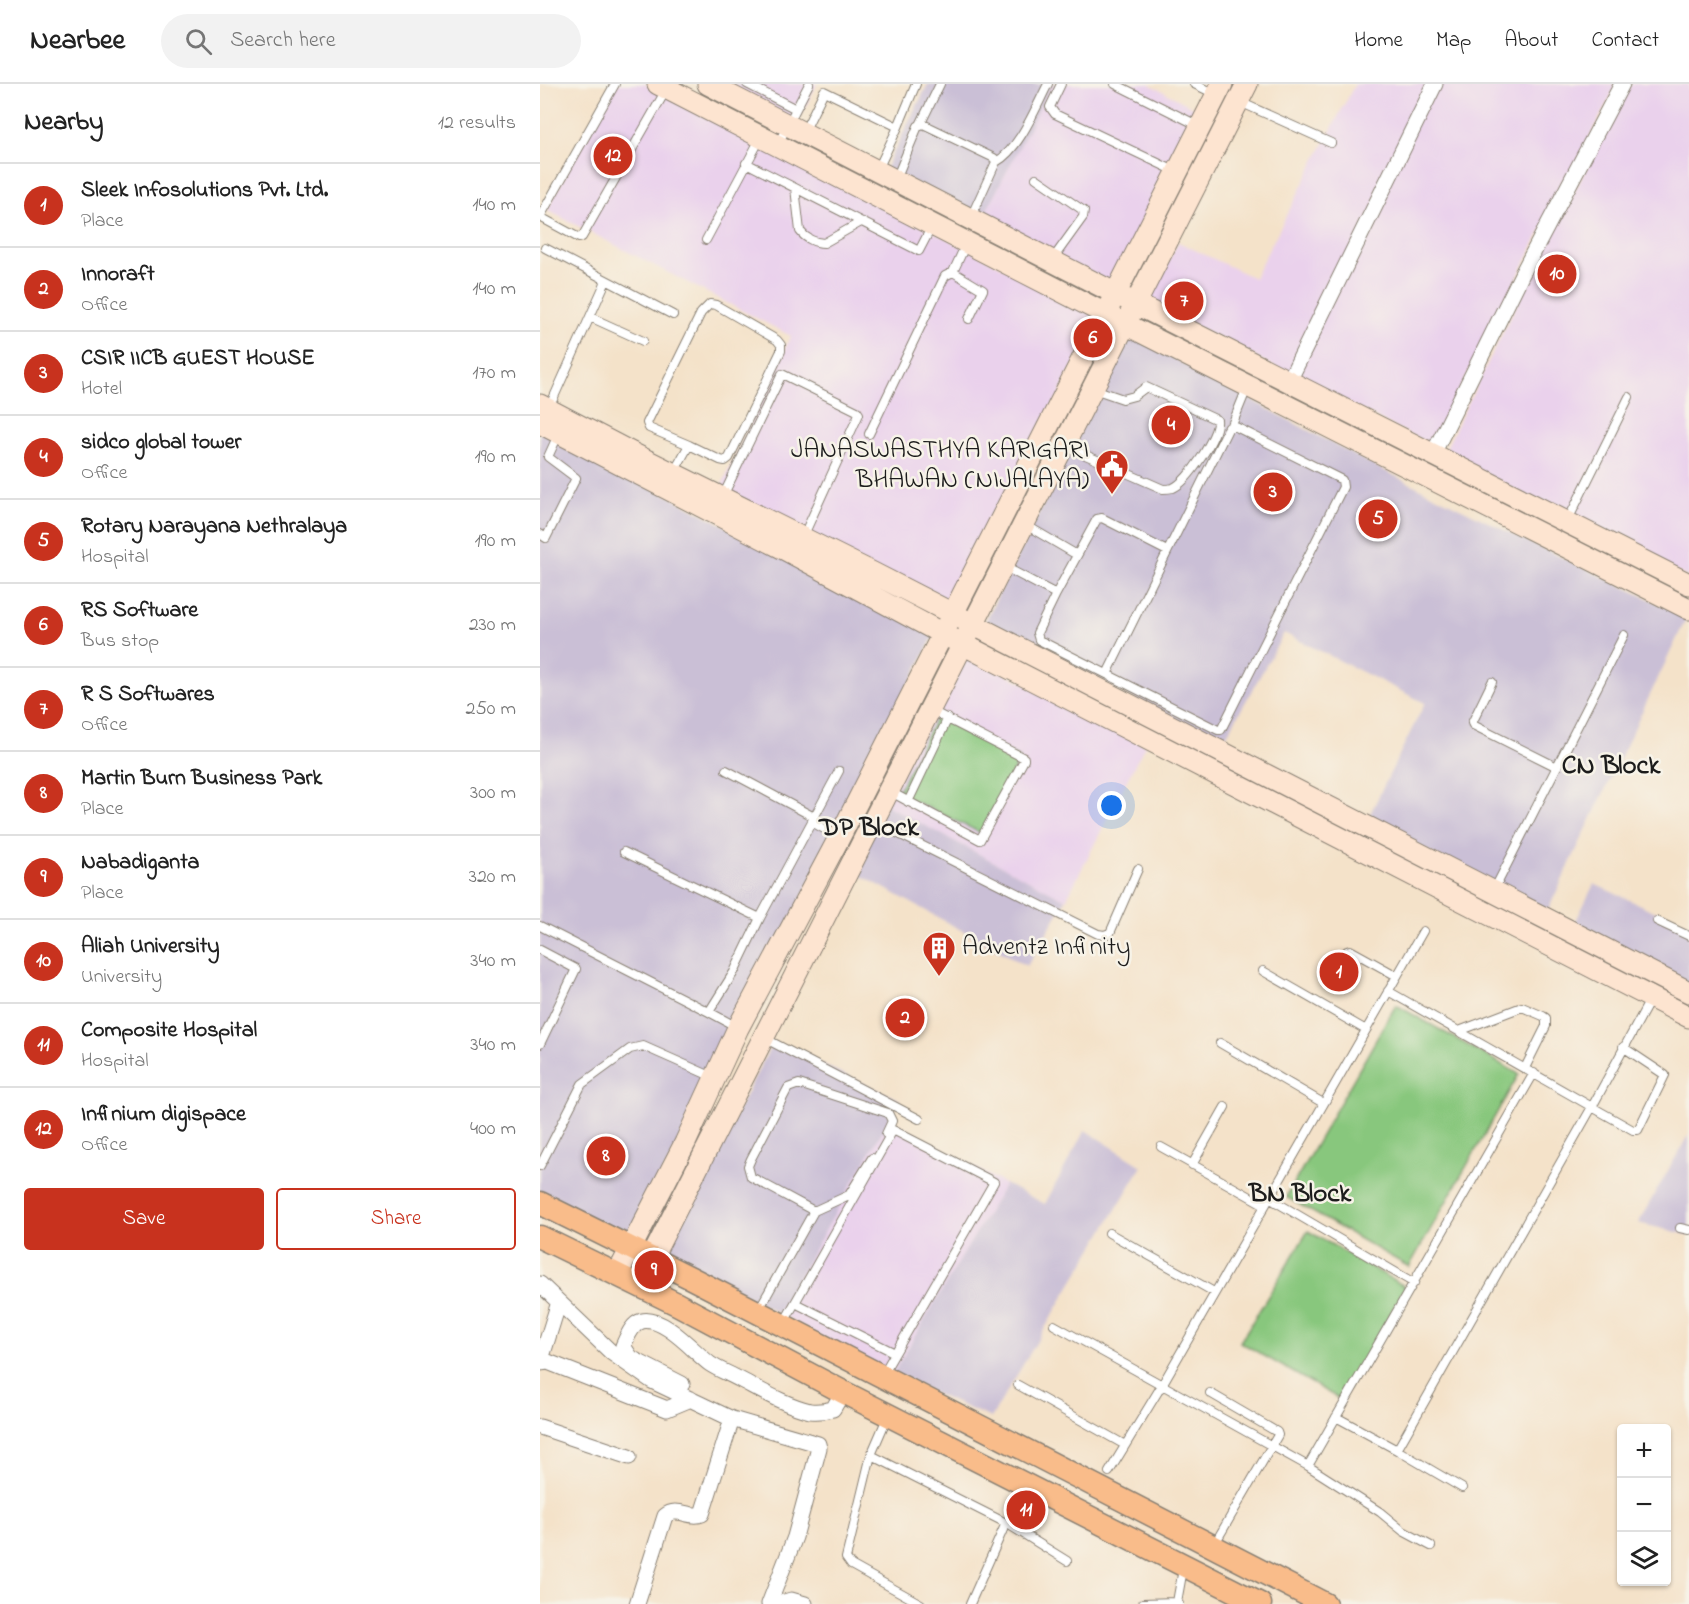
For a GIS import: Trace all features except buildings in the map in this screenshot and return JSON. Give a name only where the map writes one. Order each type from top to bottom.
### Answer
[{"type":"main road","points":[[540,1203],[1325,1604]]},
{"type":"main road","points":[[540,1237],[1260,1604]]},
{"type":"main road","points":[[1183,1564],[1205,1542]]},
{"type":"street","points":[[1289,381],[1435,84]]},
{"type":"street","points":[[1433,454],[1522,274],[1622,84]]},
{"type":"street","points":[[712,85],[796,122],[886,176],[1689,584]]},
{"type":"street","points":[[662,86],[1105,314],[1689,609]]},
{"type":"street","points":[[638,1285],[888,791],[939,714],[963,644],[1245,89]]},
{"type":"street","points":[[617,1275],[685,1143],[738,1028],[839,837],[1219,90]]},
{"type":"street","points":[[543,413],[568,432],[953,614],[1689,992]]},
{"type":"street","points":[[568,432],[673,474],[722,498],[943,634],[1689,1017]]},
{"type":"street","points":[[1461,494],[1473,475]]},
{"type":"street","points":[[1503,922],[1514,902]]},
{"type":"street","points":[[540,1284],[612,1353],[652,1381],[691,1399],[814,1442],[819,1446],[795,1537],[769,1604]]},
{"type":"street","points":[[559,1302],[541,1358],[667,1409],[691,1399]]},
{"type":"street","points":[[731,1413],[632,1358],[623,1346],[631,1329],[640,1321],[650,1321],[663,1327],[678,1336],[711,1364],[766,1393],[804,1409],[822,1412],[833,1409],[843,1392]]},
{"type":"street","points":[[637,1604],[665,1516],[670,1512],[696,1516],[702,1514],[731,1413]]},
{"type":"street","points":[[540,1427],[629,1457]]},
{"type":"street","points":[[778,1604],[791,1600],[805,1604]]},
{"type":"lane","points":[[615,84],[541,215],[542,218],[579,238],[582,237],[662,86]]},
{"type":"lane","points":[[747,84],[796,122]]},
{"type":"lane","points":[[796,122],[809,84]]},
{"type":"lane","points":[[886,176],[898,127],[916,84]]},
{"type":"lane","points":[[886,176],[920,125],[940,84]]},
{"type":"lane","points":[[970,219],[996,162],[1006,157],[1048,84]]},
{"type":"lane","points":[[1061,84],[1050,107],[1055,114],[1177,172]]},
{"type":"lane","points":[[1115,84],[1200,126]]},
{"type":"lane","points":[[1194,84],[1219,90]]},
{"type":"lane","points":[[703,107],[712,85]]},
{"type":"lane","points":[[706,240],[746,164],[769,141],[796,122],[826,87],[898,127]]},
{"type":"lane","points":[[1245,89],[1331,143]]},
{"type":"lane","points":[[920,125],[923,124],[984,153],[994,158],[996,162]]},
{"type":"lane","points":[[746,164],[919,251],[932,225]]},
{"type":"lane","points":[[1035,178],[1084,211],[1083,217],[1051,260]]},
{"type":"lane","points":[[795,188],[800,231],[804,236],[824,243],[861,222]]},
{"type":"lane","points":[[869,435],[945,276],[953,272],[967,242]]},
{"type":"lane","points":[[545,248],[673,315]]},
{"type":"lane","points":[[953,272],[983,290],[969,319]]},
{"type":"lane","points":[[543,413],[606,281]]},
{"type":"lane","points":[[710,304],[716,305],[777,340],[781,345],[781,351],[729,458],[725,461],[720,460],[689,445],[649,428],[647,423],[701,314],[710,304]]},
{"type":"lane","points":[[590,318],[643,340]]},
{"type":"lane","points":[[722,498],[780,375],[784,374],[859,412],[790,538]]},
{"type":"lane","points":[[1107,674],[1232,425],[1248,386]]},
{"type":"lane","points":[[1063,445],[1163,489],[1171,489],[1180,483],[1197,463],[1218,427],[1217,420],[1146,387],[1134,396],[1123,399],[1092,388]]},
{"type":"lane","points":[[1567,522],[1629,397]]},
{"type":"lane","points":[[1167,551],[1099,518],[1056,594],[1037,633],[1039,640],[1218,730],[1223,730],[1343,483],[1342,480],[1232,425]]},
{"type":"lane","points":[[542,538],[576,478],[548,457],[568,432]]},
{"type":"lane","points":[[673,474],[689,445]]},
{"type":"lane","points":[[1024,524],[1077,555]]},
{"type":"lane","points":[[1003,566],[1056,594]]},
{"type":"lane","points":[[1493,892],[1624,635]]},
{"type":"lane","points":[[1492,682],[1473,725],[1557,767]]},
{"type":"lane","points":[[888,791],[908,802],[980,840],[1024,758],[939,714],[908,802]]},
{"type":"lane","points":[[726,770],[813,819],[839,837]]},
{"type":"lane","points":[[709,1012],[734,972],[760,918],[839,771]]},
{"type":"lane","points":[[873,821],[1098,934],[1110,933],[1138,869]]},
{"type":"lane","points":[[624,852],[760,918]]},
{"type":"lane","points":[[1657,921],[1689,936]]},
{"type":"lane","points":[[540,926],[738,1028]]},
{"type":"lane","points":[[1109,1472],[1162,1385],[1423,931]]},
{"type":"lane","points":[[540,950],[576,969],[540,1044]]},
{"type":"lane","points":[[1343,958],[1350,950],[1397,976]]},
{"type":"lane","points":[[1263,971],[1366,1030]]},
{"type":"lane","points":[[1388,991],[1633,1130],[1638,1130],[1665,1075],[1623,1047]]},
{"type":"lane","points":[[1397,1450],[1592,1107],[1651,998]]},
{"type":"lane","points":[[1459,1031],[1518,1008],[1526,1007],[1543,1016],[1546,1018],[1546,1026],[1525,1068]]},
{"type":"lane","points":[[765,1038],[919,1119]]},
{"type":"lane","points":[[1220,1043],[1323,1103]]},
{"type":"lane","points":[[540,1166],[582,1084],[630,1049],[643,1046],[715,1078]]},
{"type":"lane","points":[[1308,1466],[1534,1073]]},
{"type":"lane","points":[[757,1312],[814,1211],[849,1195],[892,1121],[888,1113],[799,1084],[788,1088],[751,1159],[748,1171],[752,1177],[814,1211]]},
{"type":"lane","points":[[1192,1165],[1225,1107]]},
{"type":"lane","points":[[782,1325],[893,1130],[994,1182],[882,1376]]},
{"type":"lane","points":[[1161,1147],[1414,1283]]},
{"type":"lane","points":[[1680,1228],[1689,1230]]},
{"type":"lane","points":[[1109,1233],[1214,1292]]},
{"type":"lane","points":[[795,1303],[895,1353]]},
{"type":"lane","points":[[1054,1325],[1308,1466],[1380,1512],[1403,1531],[1431,1546]]},
{"type":"lane","points":[[1018,1385],[1125,1445]]},
{"type":"lane","points":[[1205,1542],[1272,1447],[1278,1435],[1277,1432],[1210,1393]]},
{"type":"lane","points":[[889,1415],[871,1455],[846,1558],[851,1565],[921,1604]]},
{"type":"lane","points":[[1336,1417],[1462,1488]]},
{"type":"lane","points":[[871,1455],[1006,1523],[1067,1561]]},
{"type":"lane","points":[[970,1604],[1006,1523]]},
{"type":"lane","points":[[1143,1604],[1178,1603],[1183,1564]]},
{"type":"shaded area","points":[[613,84],[644,84],[1098,316],[952,610],[720,489],[791,336],[547,210]]},
{"type":"shaded area","points":[[720,84],[817,84],[797,123]]},
{"type":"shaded area","points":[[928,84],[1052,84],[983,217],[885,169]]},
{"type":"shaded area","points":[[1052,84],[1149,84],[1198,110],[1113,286],[983,217]]},
{"type":"shaded area","points":[[1355,84],[1617,84],[1431,445],[1148,303],[1178,242],[1254,278]]},
{"type":"shaded area","points":[[1631,84],[1689,84],[1689,578],[1443,454],[1540,257]]},
{"type":"shaded area","points":[[1128,334],[1367,462],[1687,617],[1547,912],[1367,820],[1425,703],[1284,633],[1222,744],[985,622]]},
{"type":"shaded area","points":[[540,429],[934,635],[629,1241],[540,1197]]},
{"type":"shaded area","points":[[964,653],[1145,745],[1066,900],[884,804]]},
{"type":"shaded area","points":[[884,804],[1066,900],[1027,966],[853,871]]},
{"type":"shaded area","points":[[1594,884],[1689,927],[1689,986],[1573,927]]},
{"type":"shaded area","points":[[773,1042],[900,1100],[778,1313],[664,1254]]},
{"type":"shaded area","points":[[889,1119],[1005,1184],[892,1375],[778,1313]]},
{"type":"shaded area","points":[[1085,1130],[1142,1166],[991,1418],[892,1375],[1005,1184],[1045,1204]]},
{"type":"shaded area","points":[[1689,1134],[1689,1235],[1638,1223]]},
{"type":"green space","points":[[936,717],[1020,758],[981,833],[897,793]]},
{"type":"green space","points":[[1396,1005],[1519,1074],[1409,1267],[1286,1197]]},
{"type":"green space","points":[[1308,1231],[1406,1287],[1341,1400],[1240,1342]]},
{"type":"place","name":"Infinium digispace","points":[[613,156]]},
{"type":"place","name":"Aliah University","points":[[1557,274]]},
{"type":"place","name":"R S Softwares","points":[[1184,301]]},
{"type":"place","name":"RS Software","points":[[1093,338]]},
{"type":"place","name":"sidco global tower","points":[[1171,425]]},
{"type":"place","name":"CSIR IICB GUEST HOUSE","points":[[1273,492]]},
{"type":"place","name":"JANASWASTHYA KARIGARI BHAWAN (NIJALAYA)","points":[[1112,495]]},
{"type":"place","name":"Rotary Narayana Nethralaya","points":[[1378,519]]},
{"type":"place","name":"Sleek Infosolutions Pvt. Ltd.","points":[[1339,972]]},
{"type":"place","name":"Adventz Infinity","points":[[939,977]]},
{"type":"place","name":"Innoraft","points":[[905,1018]]},
{"type":"place","name":"Martin Burn Business Park","points":[[606,1156]]},
{"type":"place","name":"Nabadiganta","points":[[654,1270]]},
{"type":"place","name":"Composite Hospital","points":[[1026,1510]]},
{"type":"district","name":"CN Block","points":[[1611,766]]},
{"type":"district","name":"DP Block","points":[[869,828]]},
{"type":"district","name":"BN Block","points":[[1300,1194]]}]
